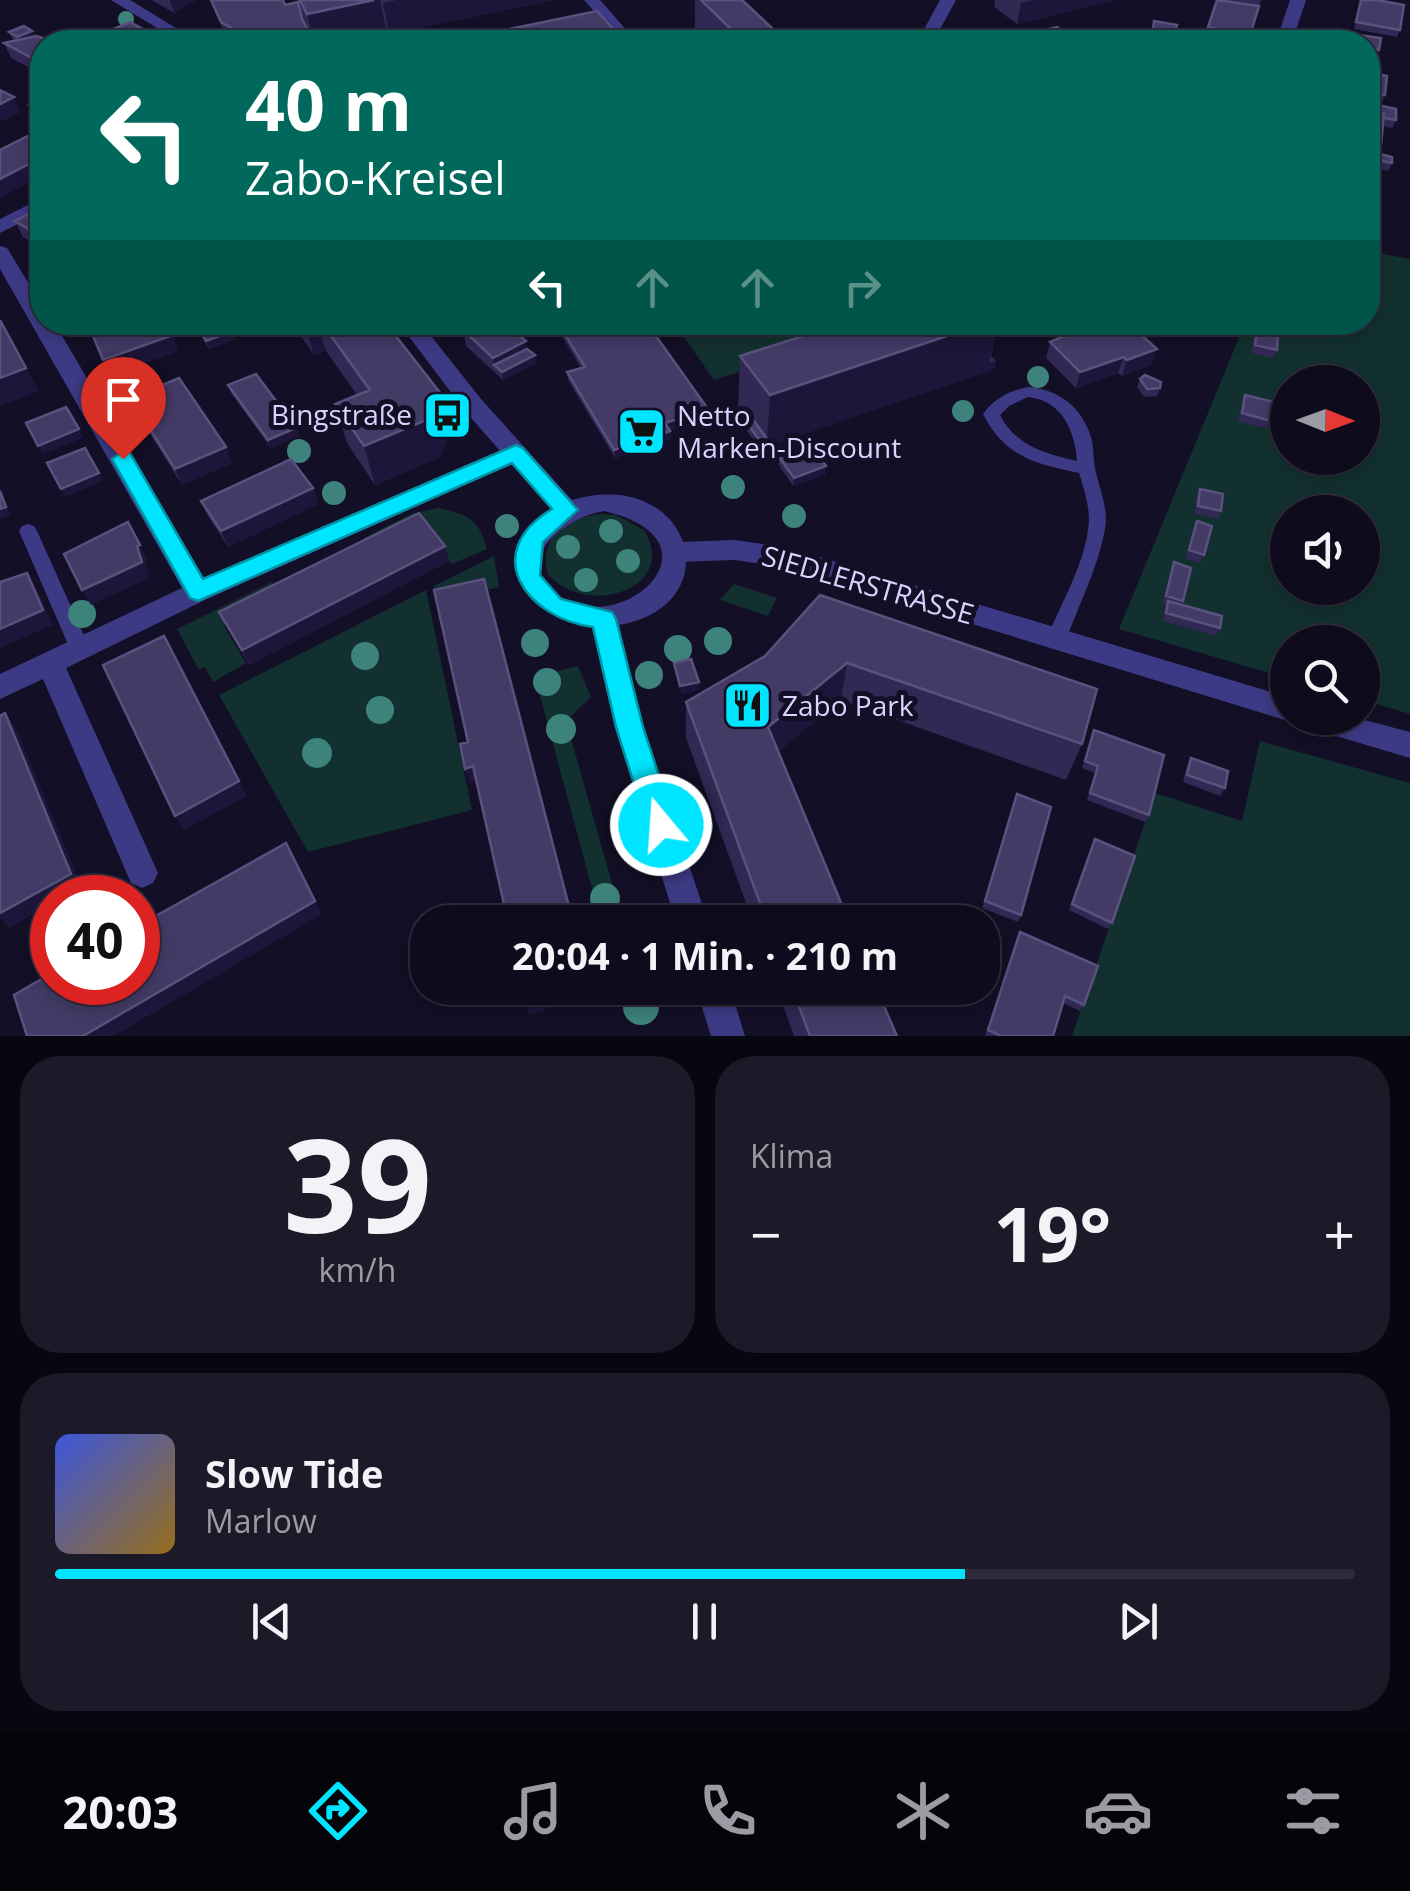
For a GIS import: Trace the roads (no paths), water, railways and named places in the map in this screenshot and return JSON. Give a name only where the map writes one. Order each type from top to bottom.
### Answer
[{"type":"street","points":[[119,0],[170,30]]},
{"type":"street","points":[[592,0],[618,30]]},
{"type":"street","points":[[932,30],[948,0]]},
{"type":"street","points":[[1288,30],[1298,0]]},
{"type":"street","points":[[0,227],[30,211]]},
{"type":"street","points":[[0,252],[30,301]]},
{"type":"street","points":[[50,335],[198,592]]},
{"type":"street","points":[[419,335],[566,510]]},
{"type":"street","points":[[0,687],[198,592],[516,453]]},
{"type":"street","points":[[604,502],[646,510],[674,537],[678,552],[674,576],[662,592],[644,606],[604,619],[573,615],[552,606],[536,592],[528,575],[527,557],[533,539],[546,524],[566,510],[604,502]]},
{"type":"street","name":"SIEDLERSTRASSE","points":[[678,552],[735,550],[790,558],[1270,704]]},
{"type":"street","points":[[604,619],[630,727],[687,905]]},
{"type":"street","points":[[50,663],[142,873]]},
{"type":"street","points":[[1375,735],[1410,745]]},
{"type":"street","points":[[718,1005],[728,1036]]},
{"type":"lane","points":[[1056,640],[1097,529],[1096,496],[1082,434],[1064,404],[1030,391],[1006,397],[991,414],[999,434],[1029,456],[1087,469]]},
{"type":"lane","points":[[28,532],[80,649]]},
{"type":"place","name":"Bingstraße","points":[[447,415]]},
{"type":"place","name":"Netto Marken-Discount","points":[[642,432]]},
{"type":"place","name":"Zabo Park","points":[[747,706]]}]
